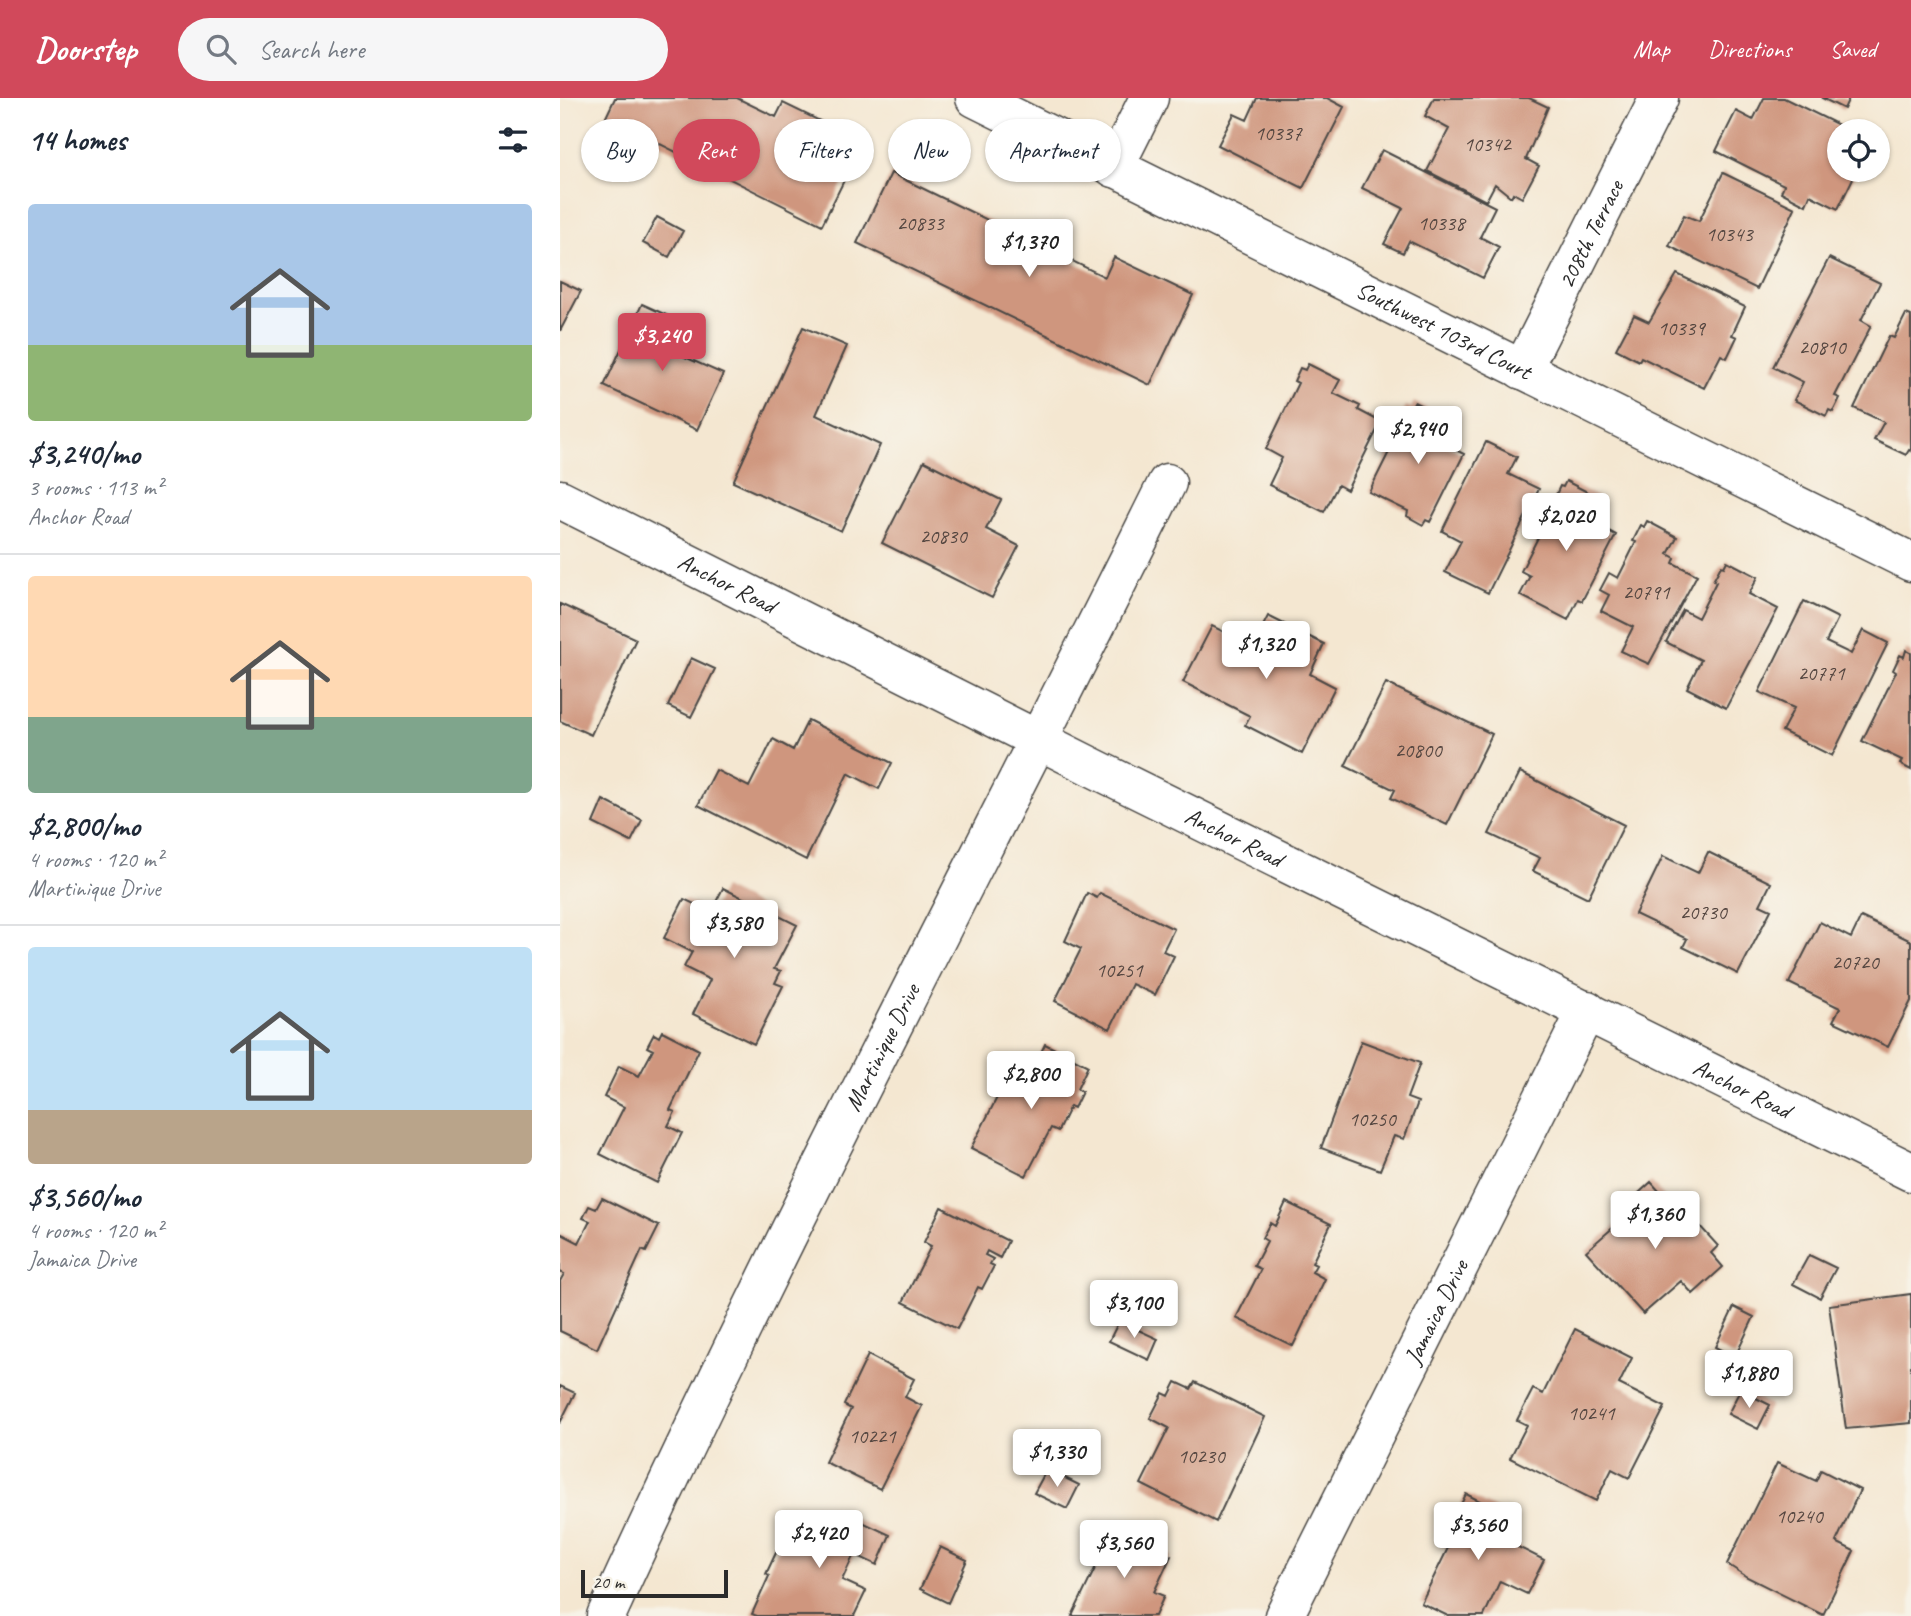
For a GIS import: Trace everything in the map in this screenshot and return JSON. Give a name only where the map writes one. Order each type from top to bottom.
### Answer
[{"type":"street","name":"Southwest 103rd Court","points":[[975,98],[1017,119]]},
{"type":"street","points":[[1121,154],[1149,98]]},
{"type":"street","name":"208th Terrace","points":[[1522,370],[1659,98]]},
{"type":"street","name":"Southwest 103rd Court","points":[[1121,171],[1911,562]]},
{"type":"street","name":"Martinique Drive","points":[[606,1616],[761,1290],[1167,483]]},
{"type":"street","name":"Anchor Road","points":[[560,499],[1911,1172]]},
{"type":"street","name":"Jamaica Drive","points":[[1284,1616],[1587,1010]]},
{"type":"building","points":[[615,98],[737,98],[776,117],[783,103],[816,119],[774,119],[774,182],[843,182],[822,225],[736,182],[760,182],[760,119],[673,119],[673,150],[659,144],[659,119],[606,117]]},
{"type":"building","points":[[1257,98],[1327,98],[1344,107],[1303,188],[1218,145],[1234,114],[1247,120]]},
{"type":"building","points":[[1434,98],[1529,98],[1548,107],[1526,159],[1539,166],[1522,198],[1513,193],[1511,197],[1495,184],[1486,201],[1427,171],[1449,129],[1425,116]]},
{"type":"building","points":[[1764,98],[1784,98],[1827,119],[1827,182],[1851,182],[1838,209],[1810,195],[1806,205],[1781,192],[1784,185],[1716,151],[1736,111],[1753,120]]},
{"type":"building","points":[[1822,98],[1849,98],[1844,109]]},
{"type":"building","points":[[1382,150],[1495,207],[1480,237],[1499,247],[1483,278],[1409,241],[1403,253],[1384,244],[1403,208],[1362,188]]},
{"type":"building","points":[[1723,173],[1795,208],[1757,289],[1669,246],[1684,215],[1699,221]]},
{"type":"building","points":[[888,179],[888,182],[910,182],[1105,277],[1114,257],[1193,295],[1150,385],[857,243]]},
{"type":"building","points":[[657,217],[683,231],[669,257],[643,243]]},
{"type":"building","points":[[1829,258],[1880,283],[1861,320],[1871,326],[1835,396],[1840,398],[1833,412],[1829,410],[1826,416],[1794,400],[1803,382],[1773,367]]},
{"type":"building","points":[[1677,274],[1745,307],[1732,335],[1737,337],[1727,358],[1721,355],[1704,388],[1641,357],[1639,361],[1616,349],[1634,315],[1649,322]]},
{"type":"building","points":[[560,281],[581,291],[560,331]]},
{"type":"building","points":[[642,304],[673,318],[660,346],[723,374],[697,430],[604,386]]},
{"type":"building","points":[[1906,314],[1911,316],[1911,451],[1906,455],[1874,440],[1884,422],[1854,408],[1889,336],[1894,338]]},
{"type":"building","points":[[803,327],[847,346],[816,415],[880,445],[841,531],[733,482]]},
{"type":"building","points":[[1308,364],[1340,380],[1333,393],[1360,406],[1358,410],[1381,422],[1347,490],[1338,485],[1324,512],[1269,485],[1282,458],[1266,449],[1298,383],[1294,381],[1300,368],[1305,370]]},
{"type":"building","points":[[1414,402],[1445,417],[1437,436],[1442,439],[1441,443],[1464,454],[1430,522],[1426,520],[1423,525],[1407,516],[1408,511],[1369,492],[1404,422],[1399,420],[1406,406],[1411,408]]},
{"type":"building","points":[[1486,442],[1517,457],[1508,474],[1539,489],[1488,593],[1445,572],[1461,541],[1442,531]]},
{"type":"building","points":[[924,461],[1001,500],[986,529],[1019,546],[992,598],[882,543]]},
{"type":"building","points":[[1566,481],[1597,497],[1588,514],[1596,519],[1594,523],[1616,535],[1582,601],[1578,599],[1568,620],[1520,595],[1530,576],[1521,571],[1556,502],[1553,501],[1560,486],[1563,487]]},
{"type":"building","points":[[1647,521],[1677,537],[1668,554],[1675,558],[1673,563],[1697,575],[1649,664],[1621,651],[1633,627],[1601,611],[1609,595],[1600,590],[1609,573],[1618,578],[1636,542],[1633,541],[1641,525],[1644,527]]},
{"type":"building","points":[[1727,561],[1758,577],[1749,594],[1778,609],[1726,708],[1687,688],[1701,660],[1666,642],[1683,610],[1698,618],[1716,582],[1713,581]]},
{"type":"building","points":[[1804,601],[1838,618],[1826,642],[1851,654],[1863,630],[1888,643],[1832,756],[1782,731],[1794,708],[1759,692]]},
{"type":"building","points":[[560,604],[636,639],[591,735],[560,721]]},
{"type":"building","points":[[1268,616],[1324,644],[1310,674],[1335,687],[1302,754],[1245,725],[1250,716],[1183,682],[1212,626],[1253,646]]},
{"type":"building","points":[[1906,650],[1911,653],[1911,770],[1900,764],[1902,760],[1862,741],[1896,672],[1893,670],[1900,655],[1904,657]]},
{"type":"building","points":[[691,658],[715,669],[691,717],[668,706]]},
{"type":"building","points":[[1386,683],[1492,734],[1447,825],[1391,798],[1395,790],[1345,766]]},
{"type":"building","points":[[808,720],[892,763],[879,789],[848,773],[806,860],[698,805],[716,770],[749,787],[773,739],[793,750]]},
{"type":"building","points":[[1520,772],[1624,825],[1588,898],[1533,871],[1540,858],[1489,834]]},
{"type":"building","points":[[603,800],[642,820],[631,842],[593,823]]},
{"type":"building","points":[[1708,852],[1771,883],[1760,905],[1771,910],[1738,974],[1683,947],[1687,939],[1635,914],[1663,856],[1698,873]]},
{"type":"building","points":[[723,888],[797,925],[774,969],[781,971],[775,983],[783,986],[754,1044],[693,1014],[710,980],[684,967],[692,952],[664,938],[684,899],[711,912]]},
{"type":"building","points":[[1087,893],[1097,898],[1100,893],[1174,929],[1163,951],[1174,956],[1155,995],[1132,984],[1110,1029],[1055,1001],[1081,949],[1065,941]]},
{"type":"building","points":[[1861,917],[1911,941],[1911,1001],[1888,1047],[1833,1021],[1840,1008],[1789,983],[1820,922],[1851,938]]},
{"type":"building","points":[[662,1031],[699,1050],[670,1110],[675,1112],[668,1126],[682,1133],[657,1183],[600,1154],[624,1107],[604,1097],[619,1066],[639,1076],[653,1050],[647,1047],[654,1034],[659,1037]]},
{"type":"building","points":[[1361,1041],[1420,1063],[1407,1098],[1418,1102],[1404,1139],[1394,1136],[1380,1170],[1321,1148]]},
{"type":"building","points":[[1045,1044],[1088,1066],[1077,1089],[1082,1092],[1074,1108],[1070,1106],[1058,1131],[1051,1128],[1026,1176],[971,1148],[1005,1082],[1013,1086],[1019,1075],[1028,1079]]},
{"type":"building","points":[[1651,1182],[1693,1229],[1699,1225],[1718,1246],[1711,1253],[1723,1267],[1693,1294],[1681,1281],[1643,1314],[1586,1251],[1623,1219],[1617,1213]]},
{"type":"building","points":[[602,1198],[659,1226],[646,1252],[642,1250],[597,1349],[560,1331],[560,1281],[564,1274],[560,1272],[560,1233],[579,1243],[590,1221],[583,1218],[589,1206],[596,1209]]},
{"type":"building","points":[[1286,1202],[1331,1224],[1312,1263],[1316,1265],[1312,1272],[1325,1279],[1293,1346],[1236,1318],[1261,1269],[1254,1266],[1267,1241],[1262,1238],[1270,1223],[1275,1226]]},
{"type":"building","points":[[941,1207],[1008,1241],[1000,1258],[987,1251],[985,1255],[993,1259],[990,1264],[994,1266],[982,1289],[978,1287],[957,1329],[903,1302],[931,1246],[924,1242]]},
{"type":"building","points":[[1809,1255],[1836,1268],[1820,1298],[1793,1284]]},
{"type":"building","points":[[1911,1294],[1911,1423],[1846,1429],[1829,1305]]},
{"type":"building","points":[[1734,1307],[1754,1317],[1735,1357],[1715,1347]]},
{"type":"building","points":[[1119,1321],[1158,1339],[1149,1360],[1109,1341]]},
{"type":"building","points":[[1575,1329],[1632,1358],[1619,1384],[1665,1407],[1629,1478],[1612,1469],[1596,1501],[1510,1458],[1527,1425],[1517,1420],[1533,1389],[1543,1394]]},
{"type":"building","points":[[868,1355],[914,1379],[905,1397],[922,1406],[880,1489],[825,1462],[851,1409],[844,1405]]},
{"type":"building","points":[[1176,1382],[1191,1389],[1195,1382],[1265,1417],[1216,1522],[1141,1484],[1169,1428],[1150,1418],[1163,1393],[1169,1396]]},
{"type":"building","points":[[560,1386],[575,1393],[560,1423]]},
{"type":"building","points":[[1740,1390],[1770,1405],[1758,1429],[1728,1414]]},
{"type":"building","points":[[1777,1463],[1816,1481],[1821,1470],[1860,1490],[1836,1542],[1854,1551],[1823,1615],[1727,1564]]},
{"type":"building","points":[[1047,1469],[1079,1485],[1067,1509],[1034,1493]]},
{"type":"building","points":[[1466,1494],[1511,1517],[1503,1535],[1518,1543],[1516,1546],[1544,1560],[1527,1594],[1500,1581],[1484,1616],[1448,1616],[1421,1603],[1448,1548],[1441,1545]]},
{"type":"building","points":[[841,1512],[890,1535],[877,1565],[854,1554],[842,1580],[866,1591],[854,1616],[752,1614],[769,1576],[766,1574],[791,1521],[828,1539]]},
{"type":"building","points":[[1114,1529],[1171,1556],[1154,1592],[1164,1596],[1155,1616],[1072,1616]]},
{"type":"building","points":[[940,1547],[967,1560],[948,1603],[920,1589]]}]
